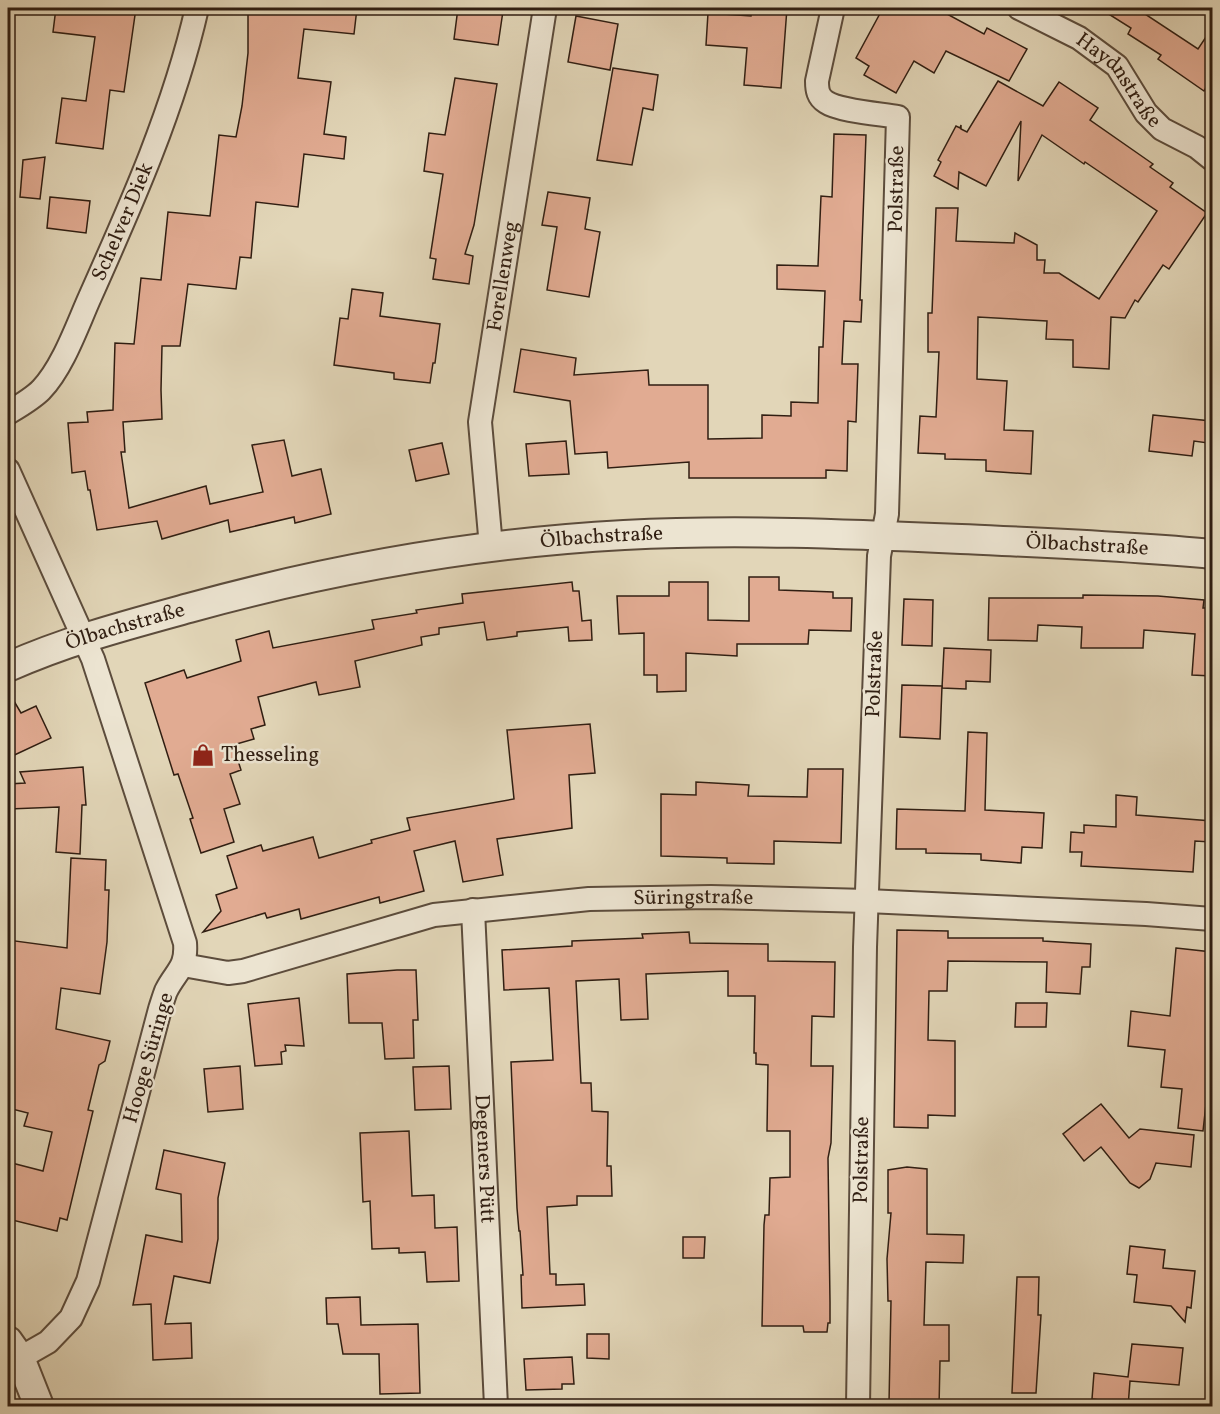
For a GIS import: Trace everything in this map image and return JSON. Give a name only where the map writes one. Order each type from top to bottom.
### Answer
[{"type":"street","name":"Schelver Diek","points":[[8,413],[40,390],[56,369],[76,328],[127,216],[161,131],[188,48],[197,8]]},
{"type":"street","name":"Forellenweg","points":[[491,548],[480,422],[544,8]]},
{"type":"street","name":"Polstraße","points":[[832,8],[817,81],[820,97],[834,106],[898,117],[887,503],[878,569],[867,901],[858,1407]]},
{"type":"street","name":"Haydnstraße","points":[[1019,8],[1079,38],[1117,66],[1146,113],[1162,129],[1197,147],[1212,159]]},
{"type":"street","name":"Hooge Süringe","points":[[8,470],[93,659],[185,943],[186,955],[183,965],[167,990],[160,1009],[88,1281],[71,1318],[48,1342],[14,1350]]},
{"type":"street","name":"Ölbachstraße","points":[[8,666],[83,637],[310,578],[388,563],[491,548],[603,536],[708,532],[883,535],[1130,547],[1212,554]]},
{"type":"street","name":"Süringstraße","points":[[183,965],[228,973],[243,971],[434,915],[589,899],[711,897],[867,901],[1212,919]]},
{"type":"street","name":"Degeners Pütt","points":[[473,910],[496,1407]]},
{"type":"street","points":[[14,1350],[39,1407]]},
{"type":"building","points":[[56,8],[136,8],[124,92],[110,90],[103,149],[56,143],[62,98],[86,101],[95,37],[53,32]]},
{"type":"building","points":[[248,8],[357,8],[354,34],[304,29],[298,78],[331,82],[324,134],[346,137],[344,159],[304,154],[298,207],[256,202],[251,258],[240,257],[236,289],[188,284],[180,346],[162,346],[162,419],[123,422],[125,452],[121,452],[129,508],[206,486],[210,504],[263,492],[252,445],[284,440],[292,476],[321,469],[331,514],[295,523],[294,517],[230,532],[228,520],[162,539],[157,521],[97,530],[85,471],[72,473],[68,423],[88,422],[87,412],[113,410],[115,343],[134,344],[141,278],[161,280],[168,212],[210,216],[219,135],[236,137],[242,106],[248,53]]},
{"type":"building","points":[[458,8],[503,11],[498,45],[454,39]]},
{"type":"building","points":[[752,8],[787,8],[781,88],[744,85],[747,48],[706,45],[708,13],[751,16]]},
{"type":"building","points":[[883,8],[936,8],[984,34],[987,28],[1027,49],[1009,81],[946,51],[934,73],[914,61],[896,93],[864,75],[869,66],[856,58]]},
{"type":"building","points":[[1099,8],[1136,8],[1198,49],[1212,28],[1212,78],[1204,91],[1158,59],[1161,55],[1128,34],[1131,28]]},
{"type":"building","points":[[576,16],[618,24],[610,70],[568,62]]},
{"type":"building","points":[[613,68],[658,75],[653,110],[643,108],[632,165],[597,160]]},
{"type":"building","points":[[455,78],[497,84],[474,225],[465,254],[473,256],[469,284],[433,279],[436,259],[430,258],[443,174],[424,171],[429,133],[445,135]]},
{"type":"building","points":[[998,81],[1043,106],[1059,82],[1098,108],[1090,120],[1153,164],[1150,167],[1173,183],[1170,187],[1207,213],[1169,269],[1163,265],[1138,302],[1135,300],[1125,318],[1111,317],[1109,369],[1073,367],[1073,340],[1046,339],[1047,321],[978,317],[977,379],[1007,381],[1004,430],[1033,431],[1031,474],[986,471],[986,460],[945,459],[945,454],[918,453],[920,416],[936,417],[939,352],[928,352],[928,313],[932,313],[936,208],[958,208],[956,241],[1014,243],[1015,233],[1037,245],[1037,260],[1045,260],[1044,273],[1059,273],[1099,299],[1157,211],[1042,135],[1018,181],[1021,121],[986,186],[959,172],[958,189],[934,176],[941,162],[938,160],[956,126],[960,128],[961,125],[961,129],[967,132]]},
{"type":"building","points":[[834,134],[866,135],[861,322],[844,321],[842,364],[858,364],[856,422],[848,421],[847,471],[826,470],[826,478],[689,478],[689,462],[608,468],[607,452],[575,454],[570,401],[514,392],[521,349],[576,358],[574,375],[648,370],[649,385],[708,385],[708,439],[762,438],[762,415],[791,416],[791,402],[818,403],[819,347],[823,347],[825,291],[777,289],[777,265],[818,266],[821,196],[832,197]]},
{"type":"building","points":[[45,157],[40,199],[20,197],[23,160]]},
{"type":"building","points":[[548,192],[590,198],[585,229],[600,232],[589,297],[547,290],[557,227],[542,225]]},
{"type":"building","points":[[50,197],[90,201],[86,233],[47,228]]},
{"type":"building","points":[[352,289],[383,293],[380,316],[440,324],[430,383],[394,379],[394,373],[334,365],[340,318],[348,319]]},
{"type":"building","points":[[1153,415],[1211,421],[1208,443],[1194,441],[1192,456],[1149,451]]},
{"type":"building","points":[[566,441],[569,474],[529,476],[526,444]]},
{"type":"building","points":[[442,443],[449,474],[416,481],[409,450]]},
{"type":"building","points":[[749,577],[779,577],[779,590],[833,592],[833,598],[852,598],[851,631],[809,630],[808,644],[737,644],[737,656],[686,653],[686,691],[657,692],[657,675],[644,675],[644,633],[619,634],[617,596],[669,596],[669,582],[708,582],[708,620],[749,621]]},
{"type":"building","points":[[572,582],[573,591],[579,591],[582,621],[591,620],[592,640],[569,641],[568,627],[517,632],[517,636],[487,640],[484,622],[439,628],[439,634],[421,637],[422,645],[355,661],[360,687],[319,695],[316,682],[258,697],[265,725],[251,729],[254,739],[233,745],[241,770],[230,774],[240,804],[224,809],[234,842],[201,853],[190,819],[193,818],[178,774],[174,775],[145,683],[184,670],[187,678],[241,661],[236,640],[269,631],[273,648],[374,629],[372,620],[463,603],[462,594]]},
{"type":"building","points":[[1083,595],[1158,596],[1204,600],[1203,608],[1212,608],[1212,676],[1192,675],[1195,634],[1144,630],[1143,648],[1081,648],[1082,627],[1038,625],[1037,641],[988,640],[989,598],[1083,598]]},
{"type":"building","points":[[904,599],[933,600],[932,646],[902,645]]},
{"type":"building","points":[[944,648],[991,650],[990,682],[966,681],[966,689],[942,688]]},
{"type":"building","points":[[902,685],[942,686],[940,739],[900,737]]},
{"type":"building","points":[[8,691],[21,713],[36,706],[51,738],[8,758]]},
{"type":"building","points":[[590,724],[595,773],[569,775],[572,828],[497,839],[503,875],[463,882],[455,841],[414,851],[424,891],[380,903],[379,897],[301,919],[299,909],[267,918],[265,913],[203,932],[221,911],[216,895],[237,888],[227,856],[261,845],[263,851],[313,837],[319,858],[372,843],[371,840],[410,830],[407,818],[514,799],[507,730]]},
{"type":"building","points":[[968,732],[987,733],[985,810],[1044,813],[1042,848],[1022,847],[1021,863],[981,860],[981,854],[926,853],[926,849],[896,849],[897,809],[965,811]]},
{"type":"building","points":[[83,767],[86,805],[82,805],[80,854],[56,852],[59,807],[9,809],[8,784],[25,783],[20,772]]},
{"type":"building","points":[[808,769],[843,769],[841,843],[774,841],[774,864],[727,863],[727,858],[661,856],[661,794],[696,795],[696,782],[749,785],[748,796],[807,797]]},
{"type":"building","points":[[1116,795],[1137,797],[1136,815],[1212,821],[1211,842],[1195,841],[1193,872],[1081,866],[1082,852],[1070,852],[1071,832],[1084,833],[1084,825],[1116,827]]},
{"type":"building","points":[[71,858],[106,860],[105,890],[109,890],[107,942],[100,994],[61,988],[56,1029],[110,1041],[105,1061],[99,1065],[88,1110],[93,1111],[67,1220],[60,1218],[57,1231],[8,1219],[8,1162],[43,1171],[52,1132],[24,1126],[28,1113],[8,1108],[8,940],[67,948]]},
{"type":"building","points":[[897,930],[948,931],[948,938],[1043,938],[1043,941],[1091,944],[1090,967],[1082,967],[1080,994],[1046,992],[1047,962],[948,961],[947,991],[929,991],[928,1040],[955,1041],[955,1116],[928,1115],[928,1128],[894,1127]]},
{"type":"building","points":[[689,932],[690,943],[768,944],[768,961],[835,962],[834,1017],[812,1016],[811,1066],[833,1066],[831,1143],[828,1158],[830,1323],[828,1323],[827,1332],[804,1332],[803,1326],[762,1326],[764,1225],[765,1215],[769,1215],[770,1178],[790,1177],[790,1131],[767,1131],[768,1065],[756,1064],[756,1053],[754,1053],[755,996],[728,996],[728,971],[646,974],[648,1019],[621,1020],[619,979],[576,981],[581,1083],[591,1083],[592,1111],[608,1112],[607,1166],[611,1166],[612,1196],[577,1196],[577,1205],[547,1207],[550,1274],[556,1274],[556,1285],[584,1284],[585,1305],[522,1308],[521,1275],[523,1275],[517,1208],[511,1062],[553,1060],[549,988],[504,990],[502,950],[572,946],[572,941],[643,938],[642,934]]},
{"type":"building","points":[[1176,948],[1212,952],[1212,1086],[1208,1086],[1203,1131],[1178,1128],[1182,1089],[1161,1087],[1165,1050],[1128,1046],[1131,1011],[1170,1016]]},
{"type":"building","points":[[416,970],[418,1020],[413,1020],[414,1058],[385,1059],[382,1023],[349,1023],[347,974]]},
{"type":"building","points":[[299,998],[304,1046],[285,1045],[286,1051],[281,1052],[282,1064],[255,1066],[248,1004]]},
{"type":"building","points":[[1016,1003],[1047,1003],[1046,1027],[1015,1027]]},
{"type":"building","points":[[240,1066],[243,1109],[208,1112],[204,1069]]},
{"type":"building","points":[[449,1066],[451,1109],[415,1110],[413,1067]]},
{"type":"building","points":[[1101,1104],[1129,1138],[1140,1129],[1194,1135],[1191,1167],[1156,1163],[1150,1179],[1139,1188],[1130,1183],[1101,1147],[1084,1161],[1063,1134]]},
{"type":"building","points":[[409,1131],[412,1196],[434,1195],[435,1228],[457,1227],[459,1281],[427,1282],[425,1252],[399,1253],[399,1248],[372,1249],[370,1201],[363,1202],[360,1133]]},
{"type":"building","points":[[164,1150],[225,1163],[218,1198],[218,1239],[210,1283],[174,1276],[165,1324],[191,1323],[192,1358],[153,1360],[151,1304],[133,1305],[146,1235],[182,1242],[181,1194],[156,1189]]},
{"type":"building","points":[[907,1167],[927,1169],[927,1234],[964,1235],[963,1263],[926,1262],[924,1325],[949,1325],[949,1361],[940,1361],[939,1407],[898,1407],[898,1404],[889,1403],[891,1301],[888,1301],[887,1259],[891,1213],[888,1213],[888,1170]]},
{"type":"building","points":[[683,1237],[705,1237],[704,1258],[683,1258]]},
{"type":"building","points":[[1130,1246],[1165,1250],[1163,1268],[1195,1271],[1191,1308],[1187,1307],[1185,1322],[1171,1306],[1134,1302],[1137,1275],[1127,1274]]},
{"type":"building","points":[[1017,1277],[1039,1277],[1038,1315],[1041,1315],[1036,1393],[1012,1393]]},
{"type":"building","points":[[360,1297],[361,1325],[418,1324],[420,1393],[380,1394],[379,1354],[343,1354],[338,1324],[327,1324],[326,1298]]},
{"type":"building","points":[[587,1334],[609,1334],[609,1359],[587,1358]]},
{"type":"building","points":[[1132,1344],[1183,1348],[1179,1385],[1130,1381],[1128,1407],[1098,1407],[1099,1400],[1092,1399],[1094,1373],[1128,1377]]},
{"type":"building","points":[[572,1357],[574,1384],[562,1384],[562,1389],[526,1390],[524,1359]]},
{"type":"place","name":"Thesseling","points":[[203,755]]}]
